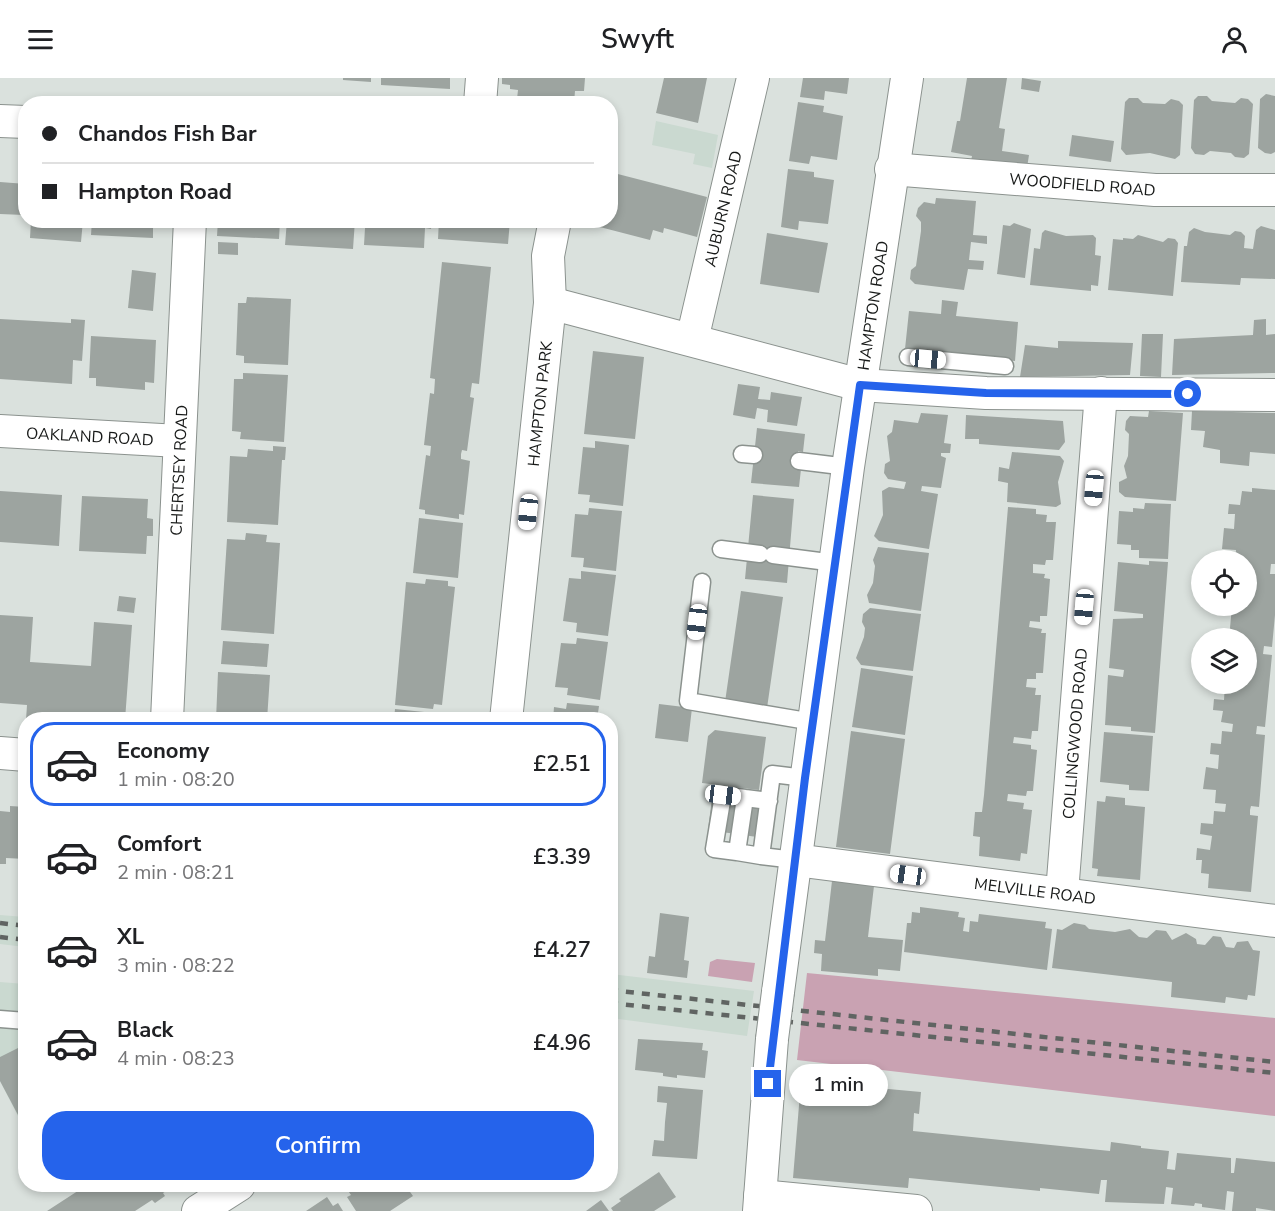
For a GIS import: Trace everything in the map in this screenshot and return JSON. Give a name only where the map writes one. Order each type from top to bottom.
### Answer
[{"type":"street","points":[[481,96],[482,78]]},
{"type":"street","name":"AUBURN ROAD","points":[[692,340],[753,78]]},
{"type":"street","name":"HAMPTON ROAD","points":[[760,1203],[772,1039],[805,778],[891,169],[907,78]]},
{"type":"street","points":[[0,121],[18,122]]},
{"type":"street","name":"WOODFIELD ROAD","points":[[891,169],[1155,190],[1275,190]]},
{"type":"street","name":"CHERTSEY ROAD","points":[[166,712],[190,228]]},
{"type":"street","name":"HAMPTON PARK","points":[[507,712],[550,303],[548,256],[553,228]]},
{"type":"street","points":[[550,303],[860,385],[993,374],[1101,393],[1275,395]]},
{"type":"street","name":"COLLINGWOOD ROAD","points":[[1062,893],[1101,393]]},
{"type":"street","name":"OAKLAND ROAD","points":[[0,431],[178,441]]},
{"type":"street","points":[[0,753],[18,754]]},
{"type":"street","name":"MELVILLE ROAD","points":[[795,860],[1275,921]]},
{"type":"street","points":[[198,1211],[228,1192]]},
{"type":"street","points":[[760,1203],[916,1211]]},
{"type":"lane","points":[[908,357],[993,374]]},
{"type":"lane","points":[[799,461],[848,467]]},
{"type":"lane","points":[[721,549],[835,563]]},
{"type":"lane","points":[[702,582],[688,701],[813,722]]},
{"type":"lane","points":[[761,856],[772,774],[805,778]]},
{"type":"lane","points":[[769,801],[723,795],[714,849],[795,860]]},
{"type":"lane","points":[[737,852],[745,798]]},
{"type":"lane","points":[[0,1019],[18,1020]]},
{"type":"shaded area","points":[[656,121],[718,135],[712,168],[693,164],[695,154],[652,145]]},
{"type":"shaded area","points":[[0,915],[18,916],[18,946],[0,944]]},
{"type":"shaded area","points":[[717,959],[755,963],[752,982],[708,976],[710,962]]},
{"type":"shaded area","points":[[807,973],[1275,1018],[1275,1116],[797,1060]]},
{"type":"shaded area","points":[[618,975],[754,991],[747,1036],[618,1019]]},
{"type":"shaded area","points":[[0,982],[18,983],[18,1116],[0,1081]]},
{"type":"building","points":[[343,78],[371,78],[371,82],[343,80]]},
{"type":"building","points":[[381,78],[450,78],[450,89],[381,85]]},
{"type":"building","points":[[502,78],[585,78],[584,91],[575,91],[575,96],[517,96],[518,90],[510,89],[510,85],[502,84]]},
{"type":"building","points":[[664,78],[707,78],[698,123],[656,113]]},
{"type":"building","points":[[803,78],[849,78],[847,94],[825,91],[824,100],[800,97]]},
{"type":"building","points":[[967,78],[1007,78],[999,128],[1005,129],[1002,151],[1029,155],[1026,174],[971,161],[972,156],[951,152],[957,121],[960,121]]},
{"type":"building","points":[[1022,78],[1041,81],[1039,92],[1021,89]]},
{"type":"building","points":[[1266,94],[1275,96],[1275,152],[1271,154],[1258,148],[1260,99]]},
{"type":"building","points":[[1198,96],[1207,96],[1212,101],[1235,103],[1241,98],[1248,99],[1253,104],[1249,154],[1244,158],[1235,157],[1231,153],[1210,151],[1204,155],[1195,154],[1191,148],[1194,100]]},
{"type":"building","points":[[1129,98],[1138,98],[1143,103],[1165,104],[1171,99],[1183,105],[1180,155],[1175,159],[1150,153],[1126,155],[1121,149],[1125,102]]},
{"type":"building","points":[[798,102],[824,106],[823,112],[843,116],[837,160],[811,156],[809,164],[789,161]]},
{"type":"building","points":[[1072,135],[1114,141],[1111,162],[1069,156]]},
{"type":"building","points":[[788,169],[814,172],[814,177],[834,180],[828,224],[799,221],[798,230],[781,227]]},
{"type":"building","points":[[618,174],[707,197],[697,237],[664,228],[663,233],[653,230],[650,240],[604,228],[618,228]]},
{"type":"building","points":[[0,182],[18,183],[18,215],[0,214]]},
{"type":"building","points":[[936,198],[976,201],[973,235],[987,236],[987,244],[971,242],[969,260],[984,261],[983,270],[968,269],[964,290],[915,284],[910,279],[911,270],[916,266],[921,231],[921,222],[916,216],[918,208],[924,202],[935,204]]},
{"type":"building","points":[[1014,223],[1031,229],[1025,278],[997,274],[1003,225],[1010,226]]},
{"type":"building","points":[[1261,226],[1275,230],[1275,279],[1241,278],[1240,285],[1181,282],[1184,246],[1187,246],[1189,232],[1194,228],[1205,232],[1230,235],[1235,231],[1241,232],[1245,236],[1244,248],[1253,249],[1256,230]]},
{"type":"building","points":[[31,228],[82,228],[81,242],[30,238]]},
{"type":"building","points":[[91,228],[153,228],[153,238],[91,235]]},
{"type":"building","points":[[218,228],[280,228],[279,239],[217,236]]},
{"type":"building","points":[[286,228],[354,228],[353,249],[285,245]]},
{"type":"building","points":[[365,228],[425,228],[424,248],[364,245]]},
{"type":"building","points":[[439,228],[509,228],[508,244],[438,239]]},
{"type":"building","points":[[1045,230],[1066,236],[1093,235],[1096,238],[1095,255],[1101,256],[1098,286],[1091,285],[1091,291],[1030,285],[1034,248],[1040,249],[1042,233]]},
{"type":"building","points":[[767,233],[828,243],[819,293],[760,284]]},
{"type":"building","points":[[1138,235],[1163,242],[1168,238],[1175,239],[1178,243],[1173,296],[1108,290],[1113,239],[1133,239]]},
{"type":"building","points":[[218,242],[238,243],[238,255],[218,254]]},
{"type":"building","points":[[442,262],[491,267],[479,384],[472,383],[470,397],[474,398],[467,451],[462,450],[461,454],[461,459],[470,461],[464,515],[459,514],[459,519],[425,514],[425,510],[419,509],[426,455],[430,456],[431,446],[424,445],[430,393],[434,394],[435,379],[430,378]]},
{"type":"building","points":[[132,270],[156,273],[153,311],[128,308]]},
{"type":"building","points":[[247,297],[291,299],[288,365],[244,363],[244,356],[236,355],[238,303],[246,303]]},
{"type":"building","points":[[942,300],[958,302],[956,316],[1018,322],[1015,361],[905,349],[909,311],[941,314]]},
{"type":"building","points":[[0,319],[71,323],[71,319],[85,320],[82,361],[73,360],[72,384],[0,379]]},
{"type":"building","points":[[1266,319],[1266,335],[1275,334],[1275,373],[1172,375],[1174,339],[1253,335],[1254,320]]},
{"type":"building","points":[[1142,334],[1163,334],[1161,377],[1140,376]]},
{"type":"building","points":[[91,336],[156,340],[154,383],[145,382],[145,390],[96,386],[96,378],[89,378]]},
{"type":"building","points":[[1058,341],[1133,343],[1130,375],[1020,377],[1025,345],[1058,348]]},
{"type":"building","points":[[593,351],[644,357],[635,439],[584,434]]},
{"type":"building","points":[[243,373],[288,375],[284,442],[240,439],[241,432],[232,431],[234,379],[243,379]]},
{"type":"building","points":[[738,384],[760,387],[758,399],[770,400],[771,392],[802,397],[797,426],[767,422],[768,410],[757,408],[755,419],[733,415]]},
{"type":"building","points":[[1149,411],[1183,413],[1176,501],[1125,497],[1119,492],[1119,482],[1127,478],[1124,466],[1128,456],[1129,434],[1125,430],[1126,421],[1130,416],[1148,417]]},
{"type":"building","points":[[1192,411],[1275,413],[1275,454],[1250,452],[1249,466],[1220,463],[1220,450],[1203,447],[1205,431],[1191,430]]},
{"type":"building","points":[[921,413],[948,415],[944,443],[951,444],[950,453],[941,453],[941,456],[946,458],[941,488],[922,486],[921,491],[938,494],[929,549],[879,541],[874,536],[883,515],[882,491],[889,487],[904,489],[906,482],[888,479],[884,473],[885,464],[890,461],[887,436],[892,432],[894,420],[918,423]]},
{"type":"building","points":[[966,415],[1063,421],[1065,442],[1059,450],[979,444],[979,439],[965,439]]},
{"type":"building","points":[[757,428],[805,434],[803,452],[798,451],[796,469],[801,469],[799,487],[751,483]]},
{"type":"building","points":[[595,441],[629,445],[623,506],[589,502],[590,495],[578,494],[583,447],[595,448]]},
{"type":"building","points":[[273,446],[286,447],[285,460],[282,460],[278,525],[227,522],[230,456],[247,457],[248,449],[273,451]]},
{"type":"building","points":[[1012,452],[1060,456],[1064,461],[1058,482],[1061,504],[1056,507],[1007,502],[1008,483],[998,481],[999,467],[1009,469]]},
{"type":"building","points":[[1252,488],[1275,490],[1275,564],[1271,564],[1270,574],[1275,574],[1275,615],[1272,647],[1264,646],[1263,654],[1272,655],[1265,727],[1257,726],[1256,734],[1265,735],[1259,807],[1251,806],[1250,810],[1250,815],[1258,816],[1251,892],[1208,888],[1209,874],[1201,873],[1202,860],[1196,860],[1197,848],[1210,850],[1212,836],[1200,834],[1201,823],[1213,824],[1214,811],[1225,812],[1226,804],[1215,803],[1216,790],[1203,789],[1206,767],[1218,769],[1219,755],[1210,754],[1211,743],[1221,744],[1222,731],[1232,732],[1233,724],[1221,722],[1223,711],[1213,710],[1214,699],[1224,700],[1224,694],[1257,694],[1257,628],[1230,628],[1231,616],[1257,616],[1257,550],[1222,549],[1224,528],[1234,529],[1235,514],[1228,514],[1229,504],[1240,505],[1242,491],[1252,492]]},
{"type":"building","points":[[0,491],[62,495],[59,546],[0,542]]},
{"type":"building","points":[[753,495],[794,499],[787,583],[745,579]]},
{"type":"building","points":[[82,496],[148,499],[147,518],[153,519],[153,536],[147,536],[146,554],[79,551]]},
{"type":"building","points":[[1145,503],[1171,504],[1168,559],[1139,558],[1139,550],[1131,550],[1131,545],[1117,544],[1119,511],[1133,512],[1133,508],[1144,509]]},
{"type":"building","points":[[1008,507],[1036,509],[1036,514],[1047,515],[1046,522],[1056,522],[1053,560],[1046,560],[1045,565],[1033,564],[1033,573],[1045,574],[1044,578],[1050,579],[1047,616],[1040,616],[1040,622],[1030,621],[1029,627],[1042,629],[1041,633],[1046,633],[1043,673],[1036,673],[1036,679],[1027,679],[1026,687],[1036,688],[1035,695],[1041,695],[1038,731],[1032,731],[1031,739],[1014,737],[1013,743],[1031,745],[1031,749],[1037,750],[1033,791],[1027,791],[1026,796],[1008,794],[1007,801],[1024,803],[1023,809],[1032,810],[1027,854],[1021,853],[1020,861],[979,856],[980,837],[973,836],[975,812],[982,812],[984,795]]},
{"type":"building","points":[[589,508],[622,511],[616,571],[583,567],[584,558],[571,557],[575,514],[588,515]]},
{"type":"building","points":[[419,518],[463,523],[458,578],[413,573]]},
{"type":"building","points":[[246,533],[267,535],[266,542],[280,543],[274,634],[221,630],[227,539],[245,540]]},
{"type":"building","points":[[878,547],[929,553],[921,611],[869,603],[867,595],[873,583],[875,566],[873,560]]},
{"type":"building","points":[[1149,561],[1168,562],[1155,733],[1131,731],[1131,727],[1105,725],[1108,675],[1123,677],[1124,670],[1109,668],[1113,619],[1143,618],[1143,614],[1114,611],[1118,562],[1149,565]]},
{"type":"building","points":[[581,571],[616,575],[608,636],[576,632],[577,623],[563,621],[569,578],[581,579]]},
{"type":"building","points":[[426,579],[448,581],[448,586],[455,587],[442,705],[434,704],[433,709],[395,705],[406,582],[425,584]]},
{"type":"building","points":[[741,591],[783,597],[767,708],[725,702]]},
{"type":"building","points":[[119,596],[136,598],[134,613],[117,611]]},
{"type":"building","points":[[870,608],[921,614],[913,671],[861,665],[856,658],[864,637],[863,614]]},
{"type":"building","points":[[0,615],[33,617],[30,662],[91,666],[94,622],[132,625],[126,712],[27,712],[27,705],[0,703]]},
{"type":"building","points":[[577,638],[608,642],[600,700],[567,695],[568,688],[555,687],[561,643],[576,644]]},
{"type":"building","points":[[223,641],[269,644],[267,667],[221,664]]},
{"type":"building","points":[[861,668],[913,676],[905,735],[852,727]]},
{"type":"building","points":[[218,672],[270,675],[268,712],[216,712]]},
{"type":"building","points":[[567,703],[599,706],[598,712],[554,712],[554,707],[566,709]]},
{"type":"building","points":[[659,704],[692,708],[688,742],[655,738]]},
{"type":"building","points":[[395,709],[424,712],[395,712]]},
{"type":"building","points":[[715,730],[766,737],[759,790],[702,783],[708,736]]},
{"type":"building","points":[[851,731],[905,739],[890,854],[836,847]]},
{"type":"building","points":[[1104,732],[1153,736],[1149,791],[1129,790],[1129,785],[1100,782]]},
{"type":"building","points":[[1106,796],[1125,798],[1125,805],[1145,807],[1140,880],[1097,876],[1098,869],[1092,868],[1097,801],[1105,802]]},
{"type":"building","points":[[712,798],[768,806],[764,838],[708,830]]},
{"type":"building","points":[[10,806],[18,806],[18,859],[6,858],[6,864],[0,864],[0,811],[10,812]]},
{"type":"building","points":[[832,881],[874,886],[868,937],[903,940],[900,971],[878,969],[878,976],[821,971],[822,954],[814,953],[815,940],[825,941]]},
{"type":"building","points":[[920,907],[959,912],[958,917],[965,918],[963,931],[969,932],[970,921],[978,922],[979,914],[1046,922],[1045,928],[1052,929],[1047,970],[904,952],[907,923],[911,923],[912,912],[920,913]]},
{"type":"building","points":[[660,913],[689,917],[684,960],[689,961],[687,978],[647,973],[649,956],[655,957]]},
{"type":"building","points":[[1074,923],[1085,925],[1089,929],[1115,932],[1130,929],[1139,937],[1147,938],[1156,930],[1166,931],[1172,940],[1186,933],[1196,939],[1197,944],[1205,945],[1213,936],[1221,937],[1226,947],[1234,948],[1237,942],[1248,941],[1253,950],[1260,951],[1255,996],[1248,995],[1247,1000],[1226,997],[1225,1003],[1171,997],[1172,982],[1052,968],[1057,929],[1062,930]]},
{"type":"building","points":[[638,1039],[703,1043],[702,1050],[708,1051],[705,1078],[677,1075],[677,1078],[663,1076],[663,1073],[635,1070]]},
{"type":"building","points":[[18,1048],[18,1115],[0,1081],[0,1057]]},
{"type":"building","points":[[801,1081],[921,1092],[919,1114],[914,1113],[913,1131],[1110,1151],[1111,1142],[1141,1146],[1141,1148],[1169,1151],[1167,1169],[1175,1170],[1177,1153],[1231,1158],[1231,1173],[1234,1173],[1236,1158],[1275,1162],[1275,1211],[1256,1208],[1256,1211],[1232,1211],[1234,1192],[1227,1191],[1225,1210],[1202,1207],[1202,1204],[1195,1203],[1194,1206],[1171,1204],[1173,1188],[1166,1187],[1164,1204],[1105,1202],[1107,1180],[1101,1180],[1099,1194],[1040,1188],[1040,1191],[909,1178],[908,1188],[793,1178]]},
{"type":"building","points":[[658,1086],[703,1090],[697,1159],[652,1156],[654,1140],[664,1141],[667,1103],[657,1102]]},
{"type":"building","points":[[659,1172],[676,1197],[654,1211],[613,1211],[611,1208],[621,1201],[619,1199]]},
{"type":"building","points":[[76,1192],[164,1192],[165,1196],[155,1203],[152,1200],[135,1211],[47,1211]]},
{"type":"building","points":[[349,1192],[410,1192],[413,1196],[390,1211],[356,1211],[347,1197],[351,1195]]},
{"type":"building","points":[[327,1197],[333,1206],[338,1203],[343,1211],[306,1211]]},
{"type":"building","points":[[601,1200],[609,1211],[586,1211]]},
{"type":"railway","points":[[0,923],[18,925]]},
{"type":"railway","points":[[0,937],[18,939]]},
{"type":"railway","points":[[618,991],[1275,1062]]},
{"type":"railway","points":[[618,1004],[1275,1073]]},
{"type":"route","points":[[768,1084],[805,778],[860,385],[986,393],[1188,394]]}]
